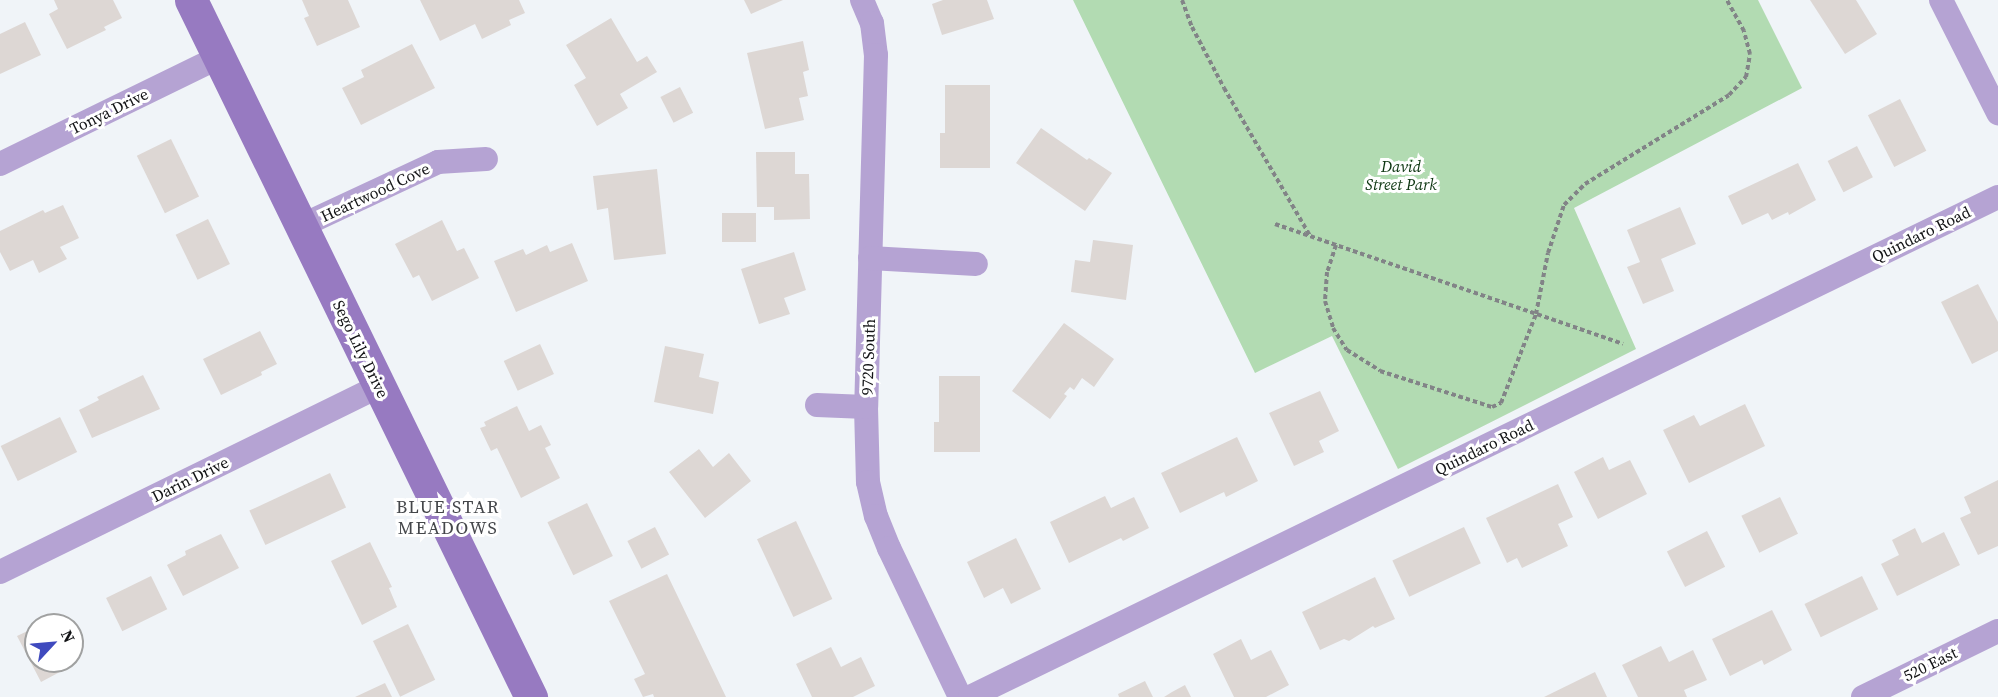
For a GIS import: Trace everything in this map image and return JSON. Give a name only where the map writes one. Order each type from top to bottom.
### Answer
[{"type":"main road","name":"Sego Lily Drive","points":[[191,0],[531,697]]},
{"type":"street","name":"9720 South","points":[[862,0],[872,23],[876,55],[866,407],[868,482],[876,516],[889,548],[960,697]]},
{"type":"street","points":[[1941,0],[1998,113]]},
{"type":"street","name":"Tonya Drive","points":[[0,164],[219,57]]},
{"type":"street","name":"Heartwood Cove","points":[[301,226],[438,162],[486,159]]},
{"type":"street","name":"Quindaro Road","points":[[970,697],[1998,197]]},
{"type":"street","points":[[870,258],[976,264]]},
{"type":"street","name":"Darin Drive","points":[[0,572],[379,386]]},
{"type":"street","points":[[817,405],[866,407]]},
{"type":"street","name":"520 East","points":[[1863,697],[1998,632]]},
{"type":"path","points":[[1182,0],[1192,27],[1224,88],[1310,236]]},
{"type":"path","points":[[1336,245],[1327,272],[1324,300],[1333,328],[1347,350],[1380,371],[1492,407],[1501,403],[1536,314],[1548,253],[1564,205],[1585,184],[1729,95],[1746,77],[1750,54],[1744,31],[1727,0]]},
{"type":"path","points":[[1275,224],[1623,344]]},
{"type":"green space","name":"David Street Park","points":[[1073,0],[1758,0],[1802,88],[1574,208],[1636,349],[1398,469],[1332,336],[1255,373]]},
{"type":"building","points":[[54,0],[113,0],[122,18],[104,27],[106,30],[67,49],[49,14],[58,9]]},
{"type":"building","points":[[302,0],[348,0],[360,27],[317,46],[304,18],[309,16]]},
{"type":"building","points":[[420,0],[519,0],[525,13],[509,20],[511,25],[482,39],[475,24],[440,41]]},
{"type":"building","points":[[744,0],[783,0],[751,14]]},
{"type":"building","points":[[943,0],[987,0],[994,19],[942,35],[932,4]]},
{"type":"building","points":[[1810,0],[1856,0],[1877,34],[1845,54]]},
{"type":"building","points":[[611,18],[637,62],[647,56],[657,72],[620,94],[628,108],[597,126],[574,85],[586,78],[566,45]]},
{"type":"building","points":[[25,22],[41,55],[0,74],[0,34]]},
{"type":"building","points":[[803,41],[809,70],[803,72],[808,96],[799,98],[804,120],[765,129],[747,53]]},
{"type":"building","points":[[412,44],[435,88],[361,125],[342,88],[364,77],[361,70]]},
{"type":"building","points":[[945,85],[990,85],[990,168],[940,168],[940,133],[945,133]]},
{"type":"building","points":[[680,87],[693,113],[674,123],[660,97]]},
{"type":"building","points":[[1900,99],[1926,151],[1894,167],[1868,115]]},
{"type":"building","points":[[1041,128],[1087,160],[1089,158],[1112,173],[1085,211],[1016,163]]},
{"type":"building","points":[[171,139],[199,197],[165,213],[137,156]]},
{"type":"building","points":[[1857,146],[1873,177],[1843,192],[1828,161]]},
{"type":"building","points":[[756,152],[795,152],[795,174],[809,174],[810,219],[774,220],[774,207],[757,207]]},
{"type":"building","points":[[1798,163],[1816,200],[1789,215],[1788,212],[1772,220],[1768,213],[1742,225],[1728,196]]},
{"type":"building","points":[[657,169],[666,254],[614,260],[608,208],[597,210],[593,176]]},
{"type":"building","points":[[63,205],[79,238],[60,247],[67,259],[39,273],[33,260],[10,271],[0,252],[0,231],[43,210],[45,213]]},
{"type":"building","points":[[1680,207],[1696,244],[1661,259],[1674,291],[1643,304],[1627,267],[1640,262],[1627,230]]},
{"type":"building","points":[[722,213],[756,213],[756,242],[722,242]]},
{"type":"building","points":[[208,219],[230,264],[198,280],[176,235]]},
{"type":"building","points":[[442,220],[457,251],[464,248],[479,278],[432,301],[419,275],[413,278],[395,244]]},
{"type":"building","points":[[1093,240],[1133,245],[1126,300],[1071,292],[1075,260],[1090,262]]},
{"type":"building","points":[[572,243],[588,281],[516,312],[494,261],[523,249],[526,255],[547,245],[550,252]]},
{"type":"building","points":[[794,252],[806,290],[784,298],[790,314],[759,324],[741,269]]},
{"type":"building","points":[[1978,284],[1998,322],[1998,351],[1972,364],[1941,302]]},
{"type":"building","points":[[1064,323],[1114,359],[1094,387],[1082,378],[1074,390],[1070,387],[1064,394],[1067,396],[1050,419],[1012,391]]},
{"type":"building","points":[[260,331],[277,364],[261,372],[262,375],[221,395],[203,359]]},
{"type":"building","points":[[540,344],[554,374],[518,391],[504,361]]},
{"type":"building","points":[[665,346],[704,354],[699,377],[719,382],[713,414],[654,402]]},
{"type":"building","points":[[143,375],[160,409],[92,438],[79,410],[99,400],[97,397]]},
{"type":"building","points":[[939,376],[980,376],[980,452],[934,452],[934,422],[939,422]]},
{"type":"building","points":[[1320,391],[1339,431],[1319,441],[1324,452],[1294,466],[1269,413]]},
{"type":"building","points":[[1745,404],[1765,446],[1689,483],[1663,430],[1694,415],[1700,426]]},
{"type":"building","points":[[517,406],[529,431],[541,425],[551,445],[545,448],[560,478],[521,498],[497,448],[491,451],[480,428],[486,426],[484,422]]},
{"type":"building","points":[[60,417],[77,452],[18,481],[1,446]]},
{"type":"building","points":[[1237,437],[1258,481],[1226,497],[1224,492],[1180,513],[1161,473]]},
{"type":"building","points":[[699,449],[713,467],[729,453],[751,481],[705,518],[669,472]]},
{"type":"building","points":[[1603,457],[1609,470],[1630,460],[1647,494],[1598,519],[1574,472]]},
{"type":"building","points":[[330,473],[346,507],[265,545],[249,511]]},
{"type":"building","points":[[1998,480],[1998,546],[1978,555],[1960,518],[1971,513],[1964,497]]},
{"type":"building","points":[[1558,484],[1573,517],[1558,524],[1568,546],[1522,568],[1517,558],[1507,563],[1486,518]]},
{"type":"building","points":[[1105,496],[1111,508],[1134,497],[1149,528],[1123,541],[1121,538],[1069,563],[1050,522]]},
{"type":"building","points":[[1780,497],[1798,534],[1759,553],[1741,516]]},
{"type":"building","points":[[587,503],[613,556],[573,575],[547,522]]},
{"type":"building","points":[[796,521],[832,599],[793,617],[757,539]]},
{"type":"building","points":[[655,527],[669,555],[641,569],[627,541]]},
{"type":"building","points":[[1464,527],[1481,563],[1409,597],[1392,560]]},
{"type":"building","points":[[1915,528],[1922,543],[1944,532],[1960,565],[1897,596],[1881,564],[1899,555],[1892,540]]},
{"type":"building","points":[[1707,531],[1725,567],[1685,587],[1667,551]]},
{"type":"building","points":[[221,534],[239,568],[183,596],[167,565],[186,555],[185,551]]},
{"type":"building","points":[[1016,538],[1041,589],[1011,604],[1003,588],[984,598],[967,562]]},
{"type":"building","points":[[370,542],[392,587],[389,588],[397,607],[362,625],[331,561]]},
{"type":"building","points":[[667,574],[726,697],[654,697],[653,694],[643,697],[634,679],[645,674],[609,601]]},
{"type":"building","points":[[151,576],[167,609],[122,631],[106,598]]},
{"type":"building","points":[[1862,576],[1878,609],[1821,637],[1804,604]]},
{"type":"building","points":[[1375,577],[1395,619],[1375,628],[1373,626],[1349,641],[1344,639],[1320,650],[1302,612]]},
{"type":"building","points":[[1772,610],[1792,650],[1764,665],[1762,660],[1730,676],[1712,639]]},
{"type":"building","points":[[408,624],[435,680],[400,697],[373,641]]},
{"type":"building","points":[[24,633],[24,649],[17,636]]},
{"type":"building","points":[[1241,639],[1251,660],[1271,650],[1289,685],[1266,697],[1234,697],[1213,654]]},
{"type":"building","points":[[1661,646],[1669,662],[1693,650],[1707,680],[1684,690],[1687,697],[1638,697],[1622,665]]},
{"type":"building","points":[[831,647],[841,667],[861,657],[875,686],[853,697],[812,697],[796,664]]},
{"type":"building","points":[[1595,672],[1607,697],[1544,697]]},
{"type":"building","points":[[36,673],[58,673],[41,682]]},
{"type":"building","points":[[1145,681],[1153,697],[1119,697],[1118,694]]},
{"type":"building","points":[[385,683],[392,697],[355,697]]},
{"type":"building","points":[[1185,685],[1191,697],[1164,697],[1172,692]]},
{"type":"district","name":"BLUE STAR MEADOWS","points":[[448,518]]}]
